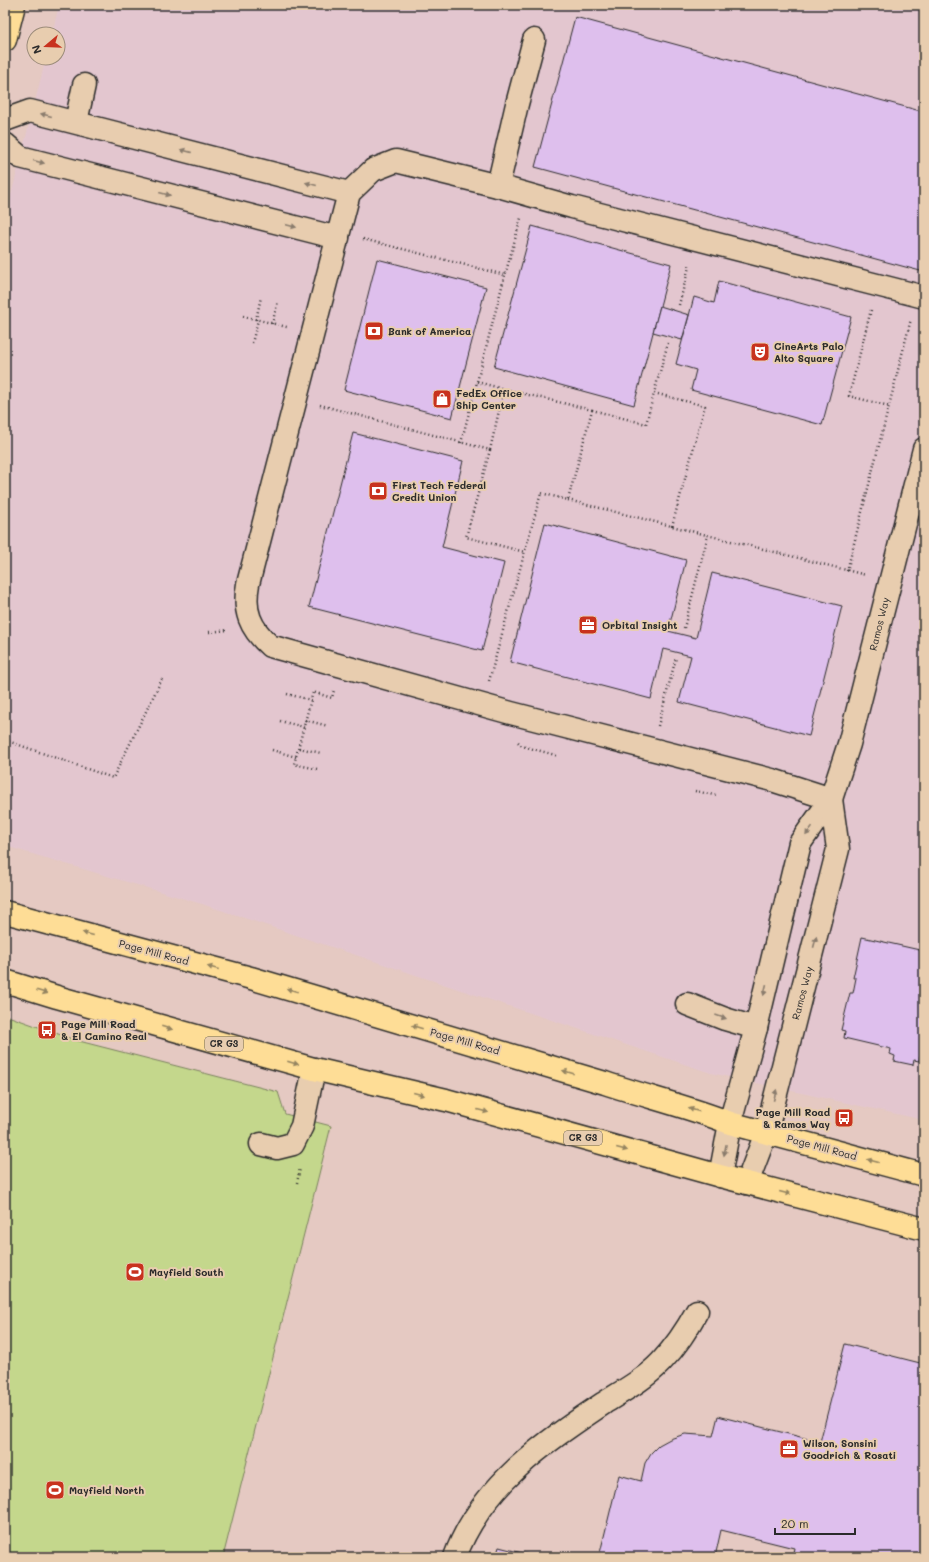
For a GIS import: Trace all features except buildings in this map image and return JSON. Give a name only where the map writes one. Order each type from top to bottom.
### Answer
[{"type":"main road","points":[[5,40],[14,5]]},
{"type":"main road","name":"Page Mill Road","points":[[5,912],[258,980],[598,1081],[709,1115],[730,1123],[924,1174]]},
{"type":"main road","name":"CR G3","points":[[5,981],[314,1069],[446,1100],[720,1176],[924,1229]]},
{"type":"lane","points":[[498,186],[534,40]]},
{"type":"lane","points":[[76,122],[84,85]]},
{"type":"lane","points":[[5,120],[30,111],[349,193]]},
{"type":"lane","points":[[5,144],[20,157],[338,236]]},
{"type":"lane","points":[[831,799],[772,780],[483,705],[275,648],[270,646],[259,636],[247,612],[246,598],[248,584],[349,193],[373,170],[396,161],[498,186],[920,296]]},
{"type":"lane","name":"Ramos Way","points":[[720,1176],[730,1123],[756,1028],[800,843],[831,799],[848,744],[924,449]]},
{"type":"lane","name":"Ramos Way","points":[[747,1183],[766,1133],[838,849],[831,799]]},
{"type":"lane","points":[[687,1004],[725,1019],[756,1028]]},
{"type":"lane","points":[[261,1144],[277,1148],[293,1144],[302,1126],[314,1069]]},
{"type":"lane","points":[[455,1557],[460,1542],[477,1513],[503,1481],[548,1441],[660,1364],[682,1338],[698,1311]]},
{"type":"path","points":[[461,443],[528,194]]},
{"type":"path","points":[[338,236],[505,275]]},
{"type":"path","points":[[678,305],[697,239]]},
{"type":"path","points":[[878,285],[849,396],[890,406]]},
{"type":"path","points":[[847,571],[920,296]]},
{"type":"path","points":[[252,343],[261,297]]},
{"type":"path","points":[[272,324],[278,301]]},
{"type":"path","points":[[243,316],[287,327]]},
{"type":"path","points":[[477,382],[646,424],[668,343]]},
{"type":"path","points":[[504,389],[490,450],[466,538],[525,552]]},
{"type":"path","points":[[654,392],[705,406],[672,526]]},
{"type":"path","points":[[296,398],[490,450]]},
{"type":"path","points":[[568,500],[592,410]]},
{"type":"path","points":[[483,705],[541,493],[890,582]]},
{"type":"path","points":[[684,628],[708,535]]},
{"type":"path","points":[[209,632],[235,630]]},
{"type":"path","points":[[652,748],[676,658]]},
{"type":"path","points":[[5,740],[113,778],[162,679]]},
{"type":"path","points":[[317,769],[294,764],[313,692],[332,698],[334,689]]},
{"type":"path","points":[[287,694],[311,700]]},
{"type":"path","points":[[305,720],[328,726]]},
{"type":"path","points":[[280,721],[304,727]]},
{"type":"path","points":[[518,742],[522,746],[559,756]]},
{"type":"path","points":[[298,748],[321,753]]},
{"type":"path","points":[[272,750],[296,757]]},
{"type":"path","points":[[695,791],[714,795],[717,794]]},
{"type":"shaded area","points":[[59,5],[924,5],[924,1120],[711,1073],[202,904],[5,846],[5,219],[44,66],[66,66],[66,26],[54,26]]},
{"type":"green space","points":[[5,1015],[75,1040],[278,1092],[285,1114],[331,1126],[223,1557],[5,1557]]},
{"type":"place","name":"Bank of America","points":[[374,331]]},
{"type":"place","name":"CineArts Palo Alto Square","points":[[760,352]]},
{"type":"place","name":"FedEx Office Ship Center","points":[[442,399]]},
{"type":"place","name":"First Tech Federal Credit Union","points":[[378,491]]},
{"type":"place","name":"Orbital Insight","points":[[588,625]]},
{"type":"place","name":"Page Mill Road & El Camino Real","points":[[47,1030]]},
{"type":"place","name":"Page Mill Road & Ramos Way","points":[[844,1118]]},
{"type":"place","name":"Mayfield South","points":[[135,1272]]},
{"type":"place","name":"Wilson, Sonsini Goodrich & Rosati","points":[[789,1449]]},
{"type":"place","name":"Mayfield North","points":[[55,1490]]}]
